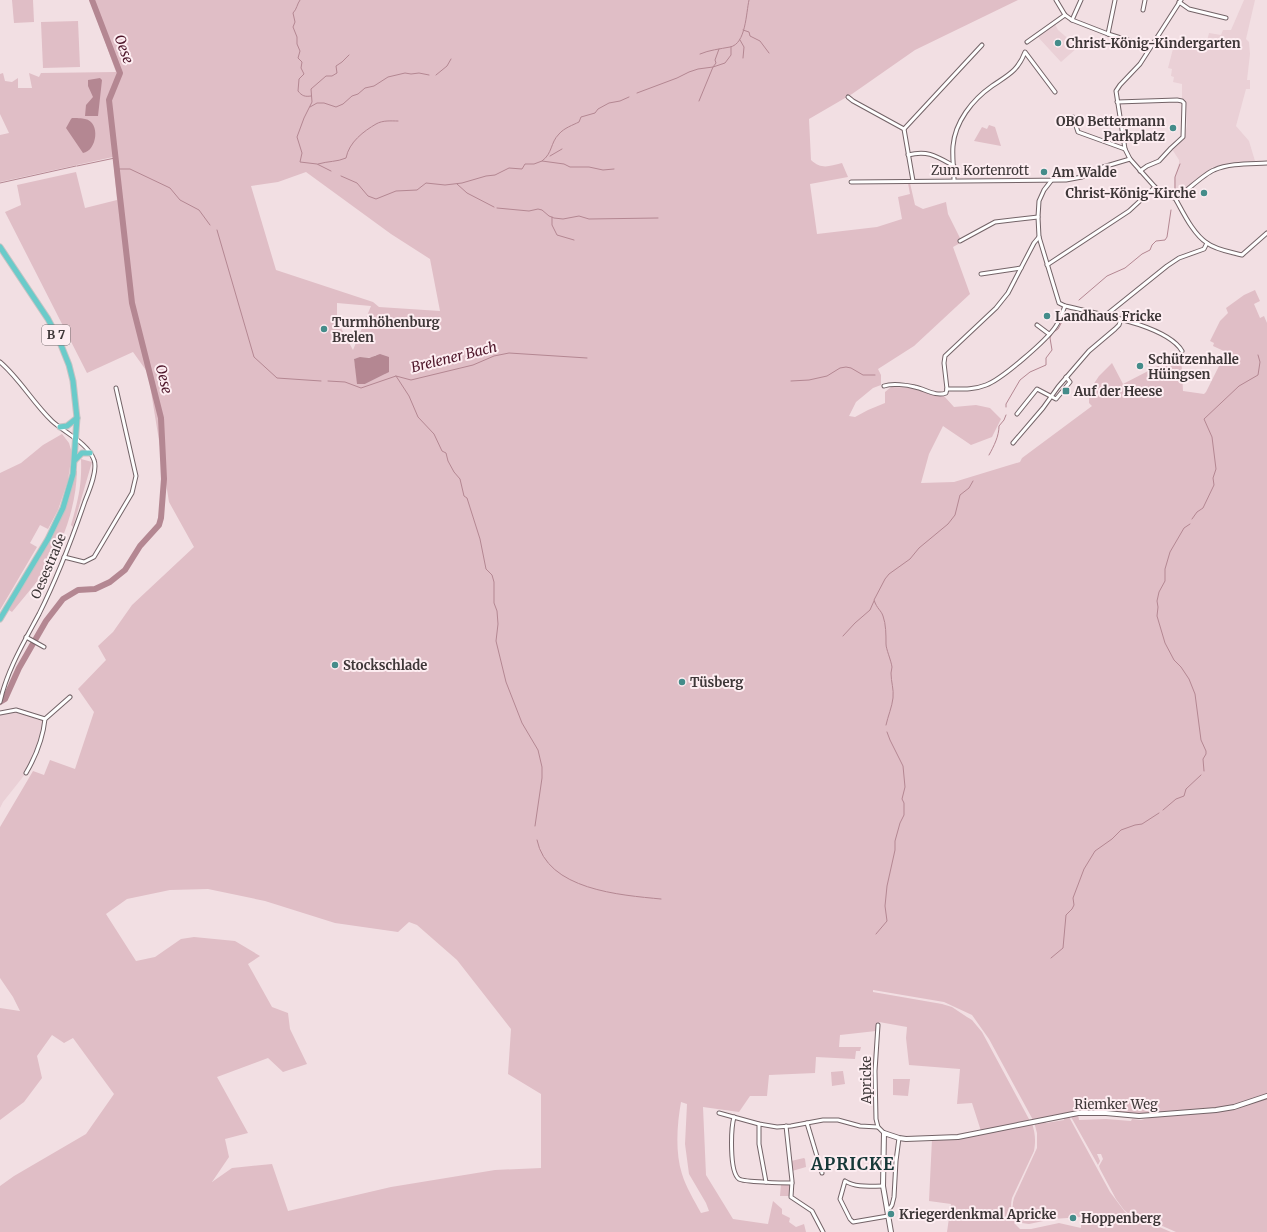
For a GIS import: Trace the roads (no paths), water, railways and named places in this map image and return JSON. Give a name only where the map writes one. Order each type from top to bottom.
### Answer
[{"type":"main road","name":"B 7","points":[[0,247],[48,319],[59,340],[69,365],[73,381],[77,418],[74,461],[69,490],[56,523],[0,620]]},
{"type":"main road","points":[[60,427],[67,426],[77,418]]},
{"type":"main road","points":[[74,461],[82,453],[90,453]]},
{"type":"street","points":[[1056,0],[1065,15],[1072,20],[1108,34],[1150,47]]},
{"type":"street","points":[[1072,20],[1081,0]]},
{"type":"street","points":[[1108,34],[1115,0]]},
{"type":"street","points":[[1143,10],[1145,0]]},
{"type":"street","points":[[1226,18],[1189,8],[1180,1],[1135,71],[1118,87],[1116,91],[1125,149],[1130,159],[1155,187],[1170,197],[1175,198],[1213,170],[1224,166],[1267,163]]},
{"type":"street","points":[[1027,42],[1065,15]]},
{"type":"street","points":[[904,129],[982,45]]},
{"type":"street","points":[[954,180],[952,147],[956,130],[963,117],[978,98],[1015,70],[1021,62],[1025,52],[1055,92]]},
{"type":"street","points":[[848,97],[904,129]]},
{"type":"street","points":[[1117,102],[1180,100],[1184,103],[1183,137],[1159,161],[1140,171]]},
{"type":"street","points":[[1073,117],[1078,132],[1125,149]]},
{"type":"street","points":[[904,129],[913,181]]},
{"type":"street","points":[[908,155],[925,152],[954,166]]},
{"type":"street","name":"Zum Kortenrott","points":[[851,182],[1014,179],[1051,181],[1082,177],[1103,167],[1130,159]]},
{"type":"street","points":[[1051,181],[1041,195],[1038,217],[1039,237],[1058,300],[1061,305],[1128,320],[1178,344],[1182,351]]},
{"type":"street","points":[[1047,265],[1129,211],[1155,187]]},
{"type":"street","points":[[1175,198],[1186,219],[1200,238],[1212,246],[1242,255],[1267,233]]},
{"type":"street","points":[[960,241],[995,222],[1038,217]]},
{"type":"street","points":[[947,389],[944,362],[945,356],[996,308],[1008,293],[1034,243],[1039,237]]},
{"type":"street","points":[[1106,315],[1167,266],[1179,258],[1204,249],[1207,243]]},
{"type":"street","points":[[981,274],[1021,268]]},
{"type":"street","points":[[884,386],[889,384],[916,387],[938,394],[946,392],[947,389],[986,386],[997,380],[1049,334],[1056,326],[1065,306]]},
{"type":"street","points":[[1013,443],[1038,414],[1066,377],[1089,351],[1119,325],[1121,319]]},
{"type":"street","points":[[1037,325],[1049,334]]},
{"type":"street","points":[[0,362],[9,370],[46,415],[90,453]]},
{"type":"street","points":[[1017,414],[1037,389],[1056,399],[1070,383],[1066,377]]},
{"type":"street","points":[[64,557],[84,562],[94,557],[132,493],[136,476],[116,388]]},
{"type":"street","name":"Oesestraße","points":[[0,702],[5,681],[39,613],[64,557],[83,508],[93,478],[95,463],[90,453]]},
{"type":"street","points":[[26,637],[44,647]]},
{"type":"street","points":[[26,773],[34,760],[44,733],[45,719],[70,697]]},
{"type":"street","points":[[0,713],[16,710],[45,719]]},
{"type":"street","name":"Apricke","points":[[878,1025],[875,1079],[876,1119],[878,1127]]},
{"type":"street","name":"Riemker Weg","points":[[898,1138],[939,1138],[965,1136],[1069,1114],[1106,1113],[1139,1116],[1216,1110],[1234,1107],[1267,1096]]},
{"type":"street","points":[[719,1114],[771,1126],[786,1126],[823,1120],[838,1120],[860,1126],[878,1127],[884,1133],[898,1138],[894,1197],[892,1205],[890,1208],[887,1208]]},
{"type":"street","points":[[734,1117],[731,1130],[731,1142],[737,1177],[743,1180],[792,1183]]},
{"type":"street","points":[[807,1123],[822,1173]]},
{"type":"street","points":[[760,1124],[759,1144],[766,1182]]},
{"type":"street","points":[[786,1126],[792,1183],[791,1197],[812,1211],[823,1232]]},
{"type":"street","points":[[884,1133],[883,1186],[891,1232]]},
{"type":"street","points":[[883,1186],[860,1186],[849,1184],[845,1181],[840,1199],[850,1220],[854,1222],[888,1216]]},
{"type":"waterway","name":"Oese","points":[[0,702],[5,699],[19,668],[46,621],[63,599],[78,590],[95,589],[110,582],[125,570],[140,546],[159,525],[161,518],[164,479],[161,418],[132,303],[109,100],[120,73],[92,0]]},
{"type":"waterway","points":[[300,0],[293,13],[295,22],[293,27],[300,51],[298,58],[302,62],[301,68],[304,74],[299,79],[298,91],[304,96],[311,96]]},
{"type":"waterway","points":[[700,54],[735,45],[742,34],[749,0]]},
{"type":"waterway","points":[[743,30],[749,32],[750,36],[760,41],[769,53]]},
{"type":"waterway","points":[[740,40],[744,47],[743,58]]},
{"type":"waterway","points":[[637,93],[689,72],[725,63],[731,55],[731,47]]},
{"type":"waterway","points":[[699,101],[716,63],[715,60],[719,49]]},
{"type":"waterway","points":[[331,171],[317,164],[300,162],[302,153],[297,137],[312,102],[311,89],[326,76],[332,76],[337,73],[336,66],[349,55]]},
{"type":"waterway","points":[[436,75],[447,66],[451,59]]},
{"type":"waterway","points":[[310,107],[317,103],[324,103],[336,107],[343,104],[365,88],[374,86],[388,77],[405,73],[429,75]]},
{"type":"waterway","points":[[542,161],[548,155],[556,137],[566,128],[579,122],[581,117],[595,113],[598,109],[609,103],[620,101],[629,97]]},
{"type":"waterway","points":[[318,164],[346,158],[350,147],[367,130],[381,122],[398,121]]},
{"type":"waterway","points":[[550,156],[562,149]]},
{"type":"waterway","points":[[77,166],[115,158]]},
{"type":"waterway","points":[[341,176],[357,183],[368,196],[376,199],[396,191],[417,190],[426,183],[445,185],[462,183],[495,175],[509,168],[522,169],[525,164],[534,164],[542,161],[564,164],[570,167],[589,167],[603,170],[614,169]]},
{"type":"waterway","points":[[1175,194],[1175,177],[1180,164]]},
{"type":"waterway","points":[[0,183],[76,166]]},
{"type":"waterway","name":"Brelener Bach","points":[[116,169],[130,169],[170,188],[180,200],[199,210],[210,225]]},
{"type":"waterway","points":[[457,184],[467,193],[494,207]]},
{"type":"waterway","points":[[497,208],[529,211],[538,209],[542,210],[549,216],[563,219],[579,216],[589,219],[658,218]]},
{"type":"waterway","points":[[1079,300],[1107,276],[1125,268],[1142,254],[1150,250],[1156,241],[1165,240],[1167,237],[1171,210]]},
{"type":"waterway","points":[[552,217],[552,225],[557,235],[574,240]]},
{"type":"waterway","name":"Brelener Bach","points":[[217,230],[254,357],[277,378],[321,381]]},
{"type":"waterway","points":[[1006,407],[1006,404],[1020,380],[1030,372],[1046,365],[1046,358],[1052,350],[1050,338],[1052,333],[1058,329],[1066,314]]},
{"type":"waterway","name":"Brelener Bach","points":[[328,381],[345,382],[361,388],[396,376],[411,380],[473,365],[494,356],[509,353],[587,358]]},
{"type":"waterway","points":[[1192,519],[1197,512],[1203,508],[1214,485],[1213,478],[1216,469],[1212,437],[1204,419],[1239,386],[1258,375],[1260,362],[1258,355]]},
{"type":"waterway","points":[[791,381],[809,380],[827,376],[840,368],[846,367],[851,368],[863,375],[875,375]]},
{"type":"waterway","points":[[396,376],[409,396],[418,417],[434,434],[442,451],[446,453],[448,461],[454,472],[460,479],[464,496],[467,498],[480,539],[486,569],[492,575],[494,582],[494,603],[497,611],[498,624],[496,641],[506,682],[522,723],[538,750],[542,767],[542,778],[535,826]]},
{"type":"waterway","points":[[989,455],[997,437],[999,426],[1006,415]]},
{"type":"waterway","points":[[886,725],[893,698],[892,667],[886,646],[884,619],[874,600],[889,574],[910,559],[919,548],[948,524],[955,515],[960,495],[969,488],[973,481]]},
{"type":"waterway","points":[[1190,524],[1184,528],[1170,552],[1165,569],[1165,581],[1159,592],[1157,601],[1157,616],[1165,643],[1174,660],[1189,679],[1195,694],[1201,740],[1206,751],[1203,759],[1204,771]]},
{"type":"waterway","points":[[843,636],[870,610],[874,601]]},
{"type":"waterway","points":[[876,934],[887,921],[885,906],[887,886],[895,850],[895,841],[904,815],[904,803],[902,799],[905,787],[903,766],[887,732]]},
{"type":"waterway","points":[[1163,810],[1176,799],[1184,796],[1186,789],[1201,775]]},
{"type":"waterway","points":[[1051,958],[1063,948],[1066,915],[1074,905],[1073,898],[1084,869],[1095,851],[1112,839],[1121,830],[1142,824],[1159,813]]},
{"type":"waterway","points":[[537,840],[544,857],[555,870],[570,880],[587,887],[606,892],[661,899]]},
{"type":"place","name":"Christ-König-Kindergarten","points":[[1058,43]]},
{"type":"place","name":"OBO Bettermann Parkplatz","points":[[1173,128]]},
{"type":"place","name":"Am Walde","points":[[1044,172]]},
{"type":"place","name":"Christ-König-Kirche","points":[[1204,193]]},
{"type":"place","name":"Landhaus Fricke","points":[[1047,316]]},
{"type":"place","name":"Turmhöhenburg Brelen","points":[[324,329]]},
{"type":"place","name":"Schützenhalle Hüingsen","points":[[1140,366]]},
{"type":"place","name":"Auf der Heese","points":[[1066,391]]},
{"type":"place","name":"Stockschlade","points":[[335,665]]},
{"type":"place","name":"Tüsberg","points":[[682,682]]},
{"type":"place","name":"Kriegerdenkmal Apricke","points":[[891,1214]]},
{"type":"place","name":"Hoppenberg","points":[[1073,1218]]},
{"type":"district","name":"APRICKE","points":[[853,1164]]}]
